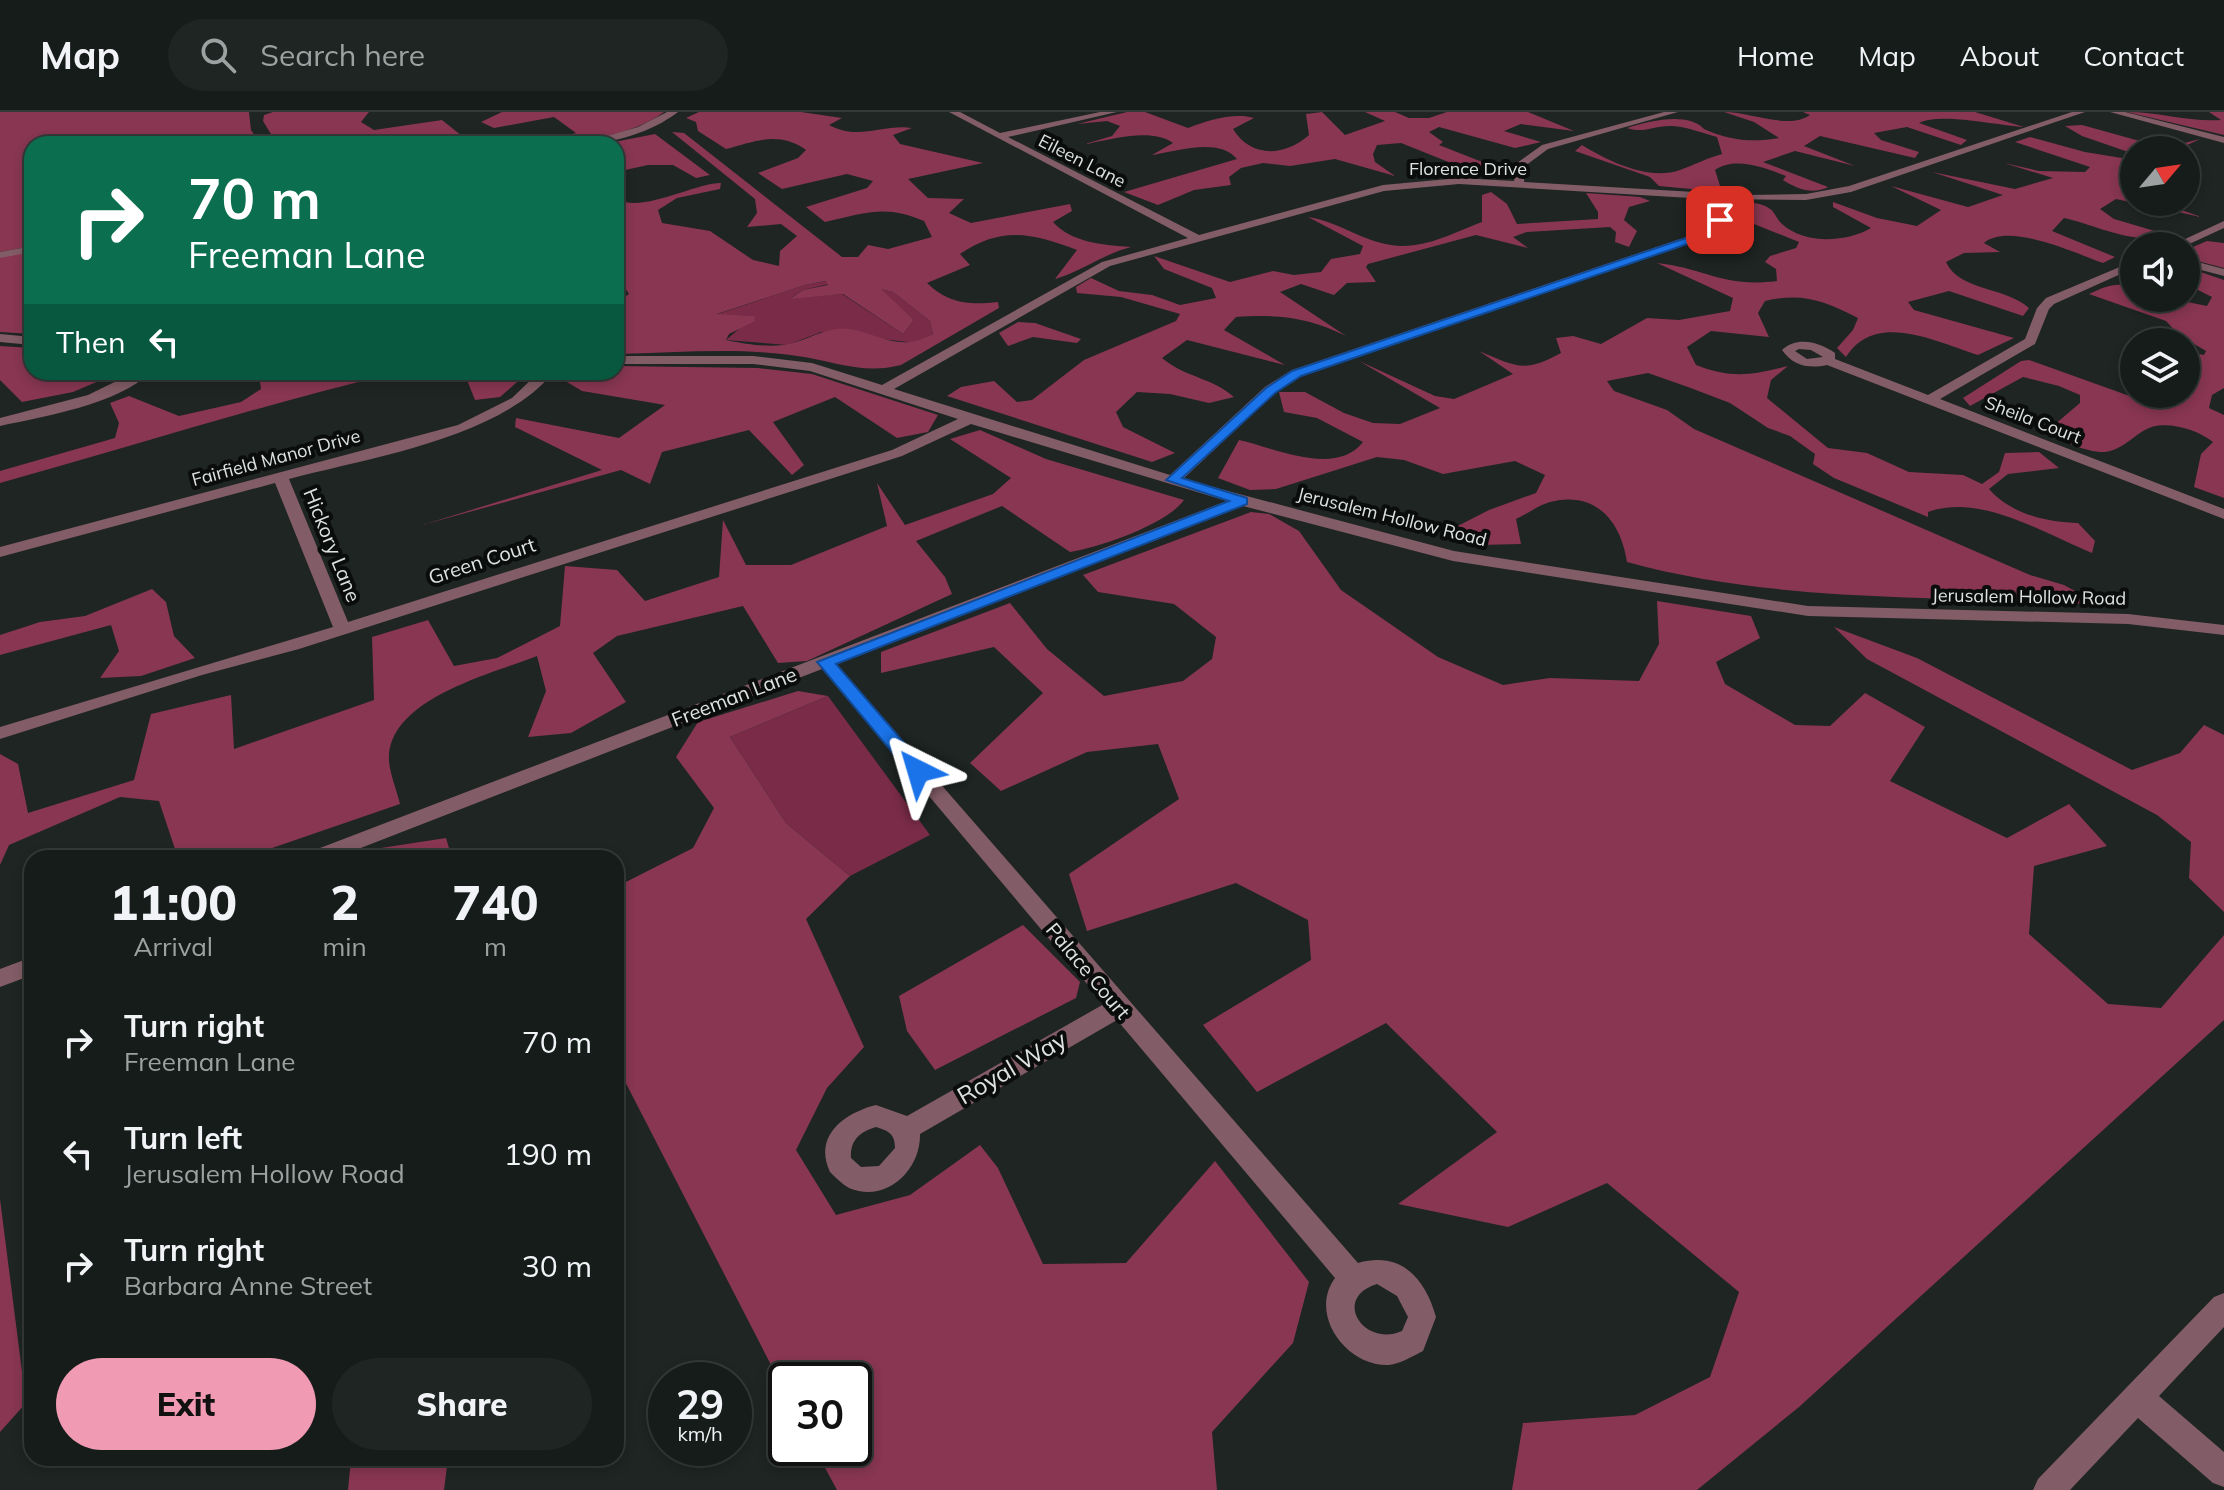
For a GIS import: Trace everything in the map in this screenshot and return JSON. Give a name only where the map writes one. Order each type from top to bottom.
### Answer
[{"type":"street","points":[[615,136],[641,129],[674,112]]},
{"type":"street","name":"Eileen Lane","points":[[953,112],[1196,238]]},
{"type":"street","points":[[999,136],[1113,112]]},
{"type":"street","points":[[1519,184],[1520,165],[1545,147],[1674,112]]},
{"type":"street","name":"Florence Drive","points":[[885,389],[1087,273],[1118,259],[1397,185],[1441,181],[1790,198],[1839,192],[2081,112]]},
{"type":"street","points":[[2114,112],[2224,140]]},
{"type":"street","points":[[1173,480],[1270,390],[1297,373],[1695,238],[1714,229],[1720,220],[1711,196]]},
{"type":"street","points":[[2200,235],[2224,224]]},
{"type":"street","points":[[0,255],[24,250]]},
{"type":"street","points":[[2200,266],[2224,273]]},
{"type":"street","points":[[1929,400],[2031,341],[2043,308],[2050,301],[2120,270]]},
{"type":"street","points":[[0,338],[24,340]]},
{"type":"street","name":"Jerusalem Hollow Road","points":[[624,360],[787,363],[885,389],[1242,501],[1453,556],[1761,605],[1854,614],[2128,619],[2224,630]]},
{"type":"street","name":"Sheila Court","points":[[1828,361],[2224,514]]},
{"type":"street","points":[[0,422],[76,404],[132,380]]},
{"type":"street","name":"Fairfield Manor Drive","points":[[0,552],[474,424],[517,401],[539,380]]},
{"type":"street","name":"Green Court","points":[[0,733],[342,629],[897,453],[972,418]]},
{"type":"street","name":"Hickory Lane","points":[[281,478],[342,629]]},
{"type":"street","name":"Freeman Lane","points":[[335,850],[1242,501]]},
{"type":"street","name":"Palace Court","points":[[825,662],[1353,1278]]},
{"type":"street","points":[[0,978],[24,969]]},
{"type":"street","name":"Royal Way","points":[[905,1130],[1119,1007]]},
{"type":"street","points":[[2049,1490],[2224,1307]]},
{"type":"street","points":[[2137,1397],[2224,1472]]},
{"type":"shaded area","points":[[0,112],[249,112],[255,136],[24,136],[24,248],[0,252]]},
{"type":"shaded area","points":[[273,112],[369,112],[361,122],[374,130],[442,120],[462,136],[272,136],[263,121],[264,115]]},
{"type":"shaded area","points":[[502,112],[664,112],[637,127],[608,136],[566,136],[576,133],[554,117],[494,128],[481,122]]},
{"type":"shaded area","points":[[699,112],[801,112],[842,118],[829,125],[850,132],[912,128],[893,135],[900,144],[983,163],[908,179],[928,198],[964,199],[949,213],[971,223],[1070,204],[1072,211],[1053,222],[1061,229],[1089,242],[1131,247],[1055,279],[1077,250],[1031,236],[1017,235],[975,245],[960,254],[970,265],[927,283],[951,299],[969,303],[998,302],[999,308],[901,365],[887,368],[861,368],[797,356],[752,352],[624,354],[624,297],[629,294],[624,286],[624,201],[652,201],[721,183],[720,189],[677,198],[658,210],[662,223],[710,231],[753,260],[779,266],[780,251],[797,236],[781,224],[747,227],[757,213],[755,199],[672,132],[684,133],[842,257],[858,257],[868,245],[888,249],[932,237],[924,221],[886,211],[825,222],[806,207],[867,188],[873,181],[847,174],[782,189],[758,173],[798,158],[806,150],[777,139],[726,149],[698,131],[696,122],[686,118]],"holes":[[[826,281],[828,285],[803,290],[790,299],[843,294],[903,334],[914,320],[881,289],[893,292],[930,321],[933,334],[900,342],[841,329],[782,345],[726,340],[729,334],[755,321],[754,316],[717,314],[805,285]]]},
{"type":"shaded area","points":[[1127,112],[1145,112],[1188,128],[1230,116],[1247,116],[1254,118],[1233,129],[1249,145],[1268,151],[1289,147],[1309,135],[1306,114],[1322,112],[1345,135],[1385,121],[1365,112],[1395,112],[1409,118],[1429,118],[1447,112],[1528,112],[1574,131],[1521,124],[1504,131],[1541,142],[1515,148],[1439,127],[1429,132],[1443,142],[1439,145],[1495,167],[1499,177],[1486,177],[1401,143],[1377,145],[1373,154],[1375,162],[1395,176],[1335,159],[1290,166],[1263,163],[1241,168],[1229,177],[1231,185],[1194,190],[1158,205],[1124,192],[1237,159],[1229,152],[1209,147],[1152,155],[1173,143],[1153,136],[1130,136],[1085,144],[1112,136],[1120,126],[1107,121],[1077,124]]},
{"type":"shaded area","points":[[1724,112],[1792,121],[1810,115],[1803,112],[1975,112],[2024,127],[1954,119],[1928,120],[1919,123],[1967,140],[1961,145],[1907,127],[1874,133],[1881,140],[1919,152],[1915,158],[1820,136],[1804,146],[1855,166],[1795,151],[1763,162],[1828,187],[1817,191],[1799,188],[1783,180],[1786,176],[1741,164],[1715,170],[1722,192],[1659,186],[1650,177],[1575,151],[1582,145],[1629,168],[1668,173],[1722,154],[1717,137],[1672,126],[1639,130],[1627,128],[1658,120],[1679,119],[1731,138],[1779,138],[1754,122]]},
{"type":"shaded area","points":[[2127,112],[2221,120],[2209,112],[2224,112],[2224,135]]},
{"type":"shaded area","points":[[2082,125],[2122,136],[2120,149],[2082,136],[2065,126]]},
{"type":"shaded area","points":[[655,134],[710,175],[696,178],[673,165],[648,165],[624,170],[624,140]]},
{"type":"shaded area","points":[[2030,137],[2120,158],[2120,200],[2116,199],[2100,209],[2114,219],[2158,232],[2120,234],[2064,218],[2052,231],[2115,257],[2103,263],[2042,241],[2009,236],[1995,237],[1984,243],[2000,252],[1964,253],[1946,262],[1961,278],[2008,296],[2029,308],[2023,316],[1949,291],[1908,302],[1914,310],[2014,338],[1978,355],[1926,338],[1890,332],[1873,335],[1859,343],[1846,357],[1837,348],[1853,330],[1858,318],[1824,303],[1791,297],[1765,301],[1758,313],[1769,337],[1711,331],[1687,347],[1696,365],[1720,372],[1753,373],[1788,366],[1771,380],[1767,398],[1828,448],[1867,453],[1909,472],[1963,475],[1982,484],[1999,472],[2005,453],[2039,452],[2059,468],[2008,474],[1989,489],[2008,505],[2030,515],[2078,523],[2095,541],[2092,553],[1990,511],[1948,507],[1928,512],[1928,517],[1834,478],[1813,464],[1815,454],[1790,436],[1768,428],[1730,403],[1688,387],[1648,373],[1607,381],[1614,391],[1667,410],[1694,429],[2030,575],[2064,585],[2084,596],[2084,604],[1797,591],[1683,575],[1627,562],[1619,534],[1604,512],[1593,505],[1566,499],[1542,505],[1516,519],[1521,544],[1478,545],[1444,533],[1489,510],[1536,493],[1545,475],[1515,461],[1443,474],[1404,460],[1377,457],[1276,489],[1250,490],[1218,478],[1239,440],[1321,459],[1337,458],[1363,442],[1317,418],[1284,412],[1279,392],[1305,392],[1344,413],[1373,423],[1400,424],[1440,408],[1359,361],[1435,396],[1454,399],[1513,374],[1479,351],[1512,364],[1529,365],[1561,353],[1556,338],[1573,336],[1601,344],[1647,318],[1679,320],[1730,311],[1733,298],[1657,263],[1728,280],[1777,281],[1776,269],[1765,262],[1770,256],[1796,248],[1799,242],[1744,220],[1733,203],[1766,206],[1782,224],[1802,235],[1838,238],[1871,228],[1833,207],[1833,202],[1877,218],[1917,226],[1941,210],[1891,186],[1968,207],[2003,195],[1932,172],[2015,189],[2053,178],[2004,163],[2039,171],[2085,172],[2090,167],[2015,142]]},
{"type":"shaded area","points":[[1491,192],[1507,204],[1517,224],[1598,219],[1598,212],[1586,193],[1640,197],[1650,201],[1629,207],[1624,220],[1637,231],[1629,247],[1615,242],[1616,232],[1610,227],[1527,232],[1513,237],[1528,248],[1476,235],[1368,264],[1366,267],[1376,282],[1347,283],[1334,295],[1301,284],[1280,292],[1346,336],[1306,321],[1265,316],[1236,317],[1224,330],[1285,365],[1187,340],[1162,358],[1234,397],[1209,403],[1170,394],[1137,392],[1116,412],[1123,427],[1175,453],[1152,462],[947,396],[961,387],[994,381],[1017,402],[1032,400],[1084,360],[1176,321],[1180,314],[1121,297],[1077,293],[1076,287],[1091,278],[1119,291],[1152,295],[1180,305],[1216,298],[1212,288],[1164,269],[1154,256],[1230,282],[1273,271],[1294,275],[1321,272],[1331,259],[1360,254],[1363,246],[1308,217],[1329,222],[1380,243],[1415,245],[1438,240],[1482,222],[1482,195]]},
{"type":"shaded area","points":[[2207,241],[2224,243],[2224,268],[2200,262],[2200,244]]},
{"type":"shaded area","points":[[24,252],[24,334],[0,332],[0,257]]},
{"type":"shaded area","points":[[2200,272],[2224,280],[2224,388],[2212,395],[2209,408],[2224,415],[2224,498],[2194,487],[2201,454],[2213,442],[2189,429],[2169,425],[2151,427],[2115,449],[2098,452],[2074,446],[2047,431],[2080,403],[2080,395],[2059,386],[2023,377],[1970,406],[1963,398],[2021,361],[2029,360],[2120,393],[2120,408],[2200,408],[2200,354],[2204,355],[2206,351],[2200,347],[2200,328],[2172,328],[2166,321],[2140,312],[2200,312],[2200,305],[2207,306],[2212,297],[2200,291]]},
{"type":"shaded area","points":[[827,281],[829,284],[803,290],[791,298],[842,294],[903,334],[914,320],[878,288],[893,292],[930,321],[933,334],[916,343],[821,332],[788,345],[726,340],[754,316],[715,315],[805,285]]},
{"type":"shaded area","points":[[2120,285],[2120,305],[2089,294],[2106,287]]},
{"type":"shaded area","points":[[1018,322],[1035,323],[1081,339],[1077,343],[1033,337],[1008,346],[999,333]]},
{"type":"shaded area","points":[[0,346],[24,348],[24,380],[101,380],[73,392],[22,402],[0,380]]},
{"type":"shaded area","points":[[624,366],[758,368],[812,374],[938,415],[928,432],[897,438],[835,397],[773,422],[804,465],[792,475],[749,430],[662,452],[650,484],[621,470],[422,525],[602,470],[515,427],[516,418],[619,438],[665,405],[582,391],[563,380],[624,380]]},
{"type":"shaded area","points":[[260,380],[366,380],[0,483],[0,471],[115,438],[119,423],[110,403],[129,396],[179,416],[241,402],[261,389]]},
{"type":"shaded area","points":[[467,380],[519,380],[500,397],[475,400]]},
{"type":"shaded area","points":[[980,430],[1046,459],[1184,500],[1149,526],[1115,540],[1070,552],[1002,506],[916,541],[945,577],[952,594],[807,661],[778,663],[743,606],[617,636],[593,653],[626,702],[571,733],[528,737],[546,691],[537,656],[471,680],[425,704],[407,718],[394,736],[389,762],[400,804],[266,850],[175,850],[159,801],[120,797],[9,845],[0,865],[0,754],[18,764],[28,813],[134,780],[151,714],[231,695],[234,749],[374,700],[372,637],[428,620],[454,666],[497,658],[560,626],[565,566],[617,570],[645,601],[719,577],[723,520],[746,565],[791,565],[887,526],[877,483],[905,525],[993,494],[1011,478],[950,439]]},
{"type":"shaded area","points":[[1251,512],[1269,514],[1299,531],[1341,590],[1438,657],[1503,685],[1550,678],[1639,681],[1659,644],[1657,601],[1751,616],[1760,638],[1716,662],[1725,684],[1795,725],[1830,726],[1865,693],[1925,727],[1890,781],[2007,838],[2069,804],[2107,846],[2034,866],[2029,934],[2108,1004],[2161,1008],[2224,935],[2224,1020],[1799,1407],[1697,1490],[1512,1490],[1523,1423],[1635,1415],[1710,1377],[1739,1292],[1607,1183],[1508,1227],[1398,1204],[1497,1132],[1386,1023],[1257,1092],[1203,1025],[1311,960],[1308,920],[1236,883],[1087,931],[1069,874],[1179,799],[1158,744],[1087,752],[1001,791],[970,763],[1043,693],[994,647],[881,673],[881,652],[1010,603],[1047,649],[1104,696],[1183,681],[1212,659],[1216,637],[1174,604],[1098,592],[1083,575]]},
{"type":"shaded area","points":[[152,589],[166,602],[174,636],[195,658],[141,676],[100,678],[119,651],[111,625],[0,655],[0,635],[40,622],[85,616]]},
{"type":"shaded area","points":[[1834,627],[1917,658],[2132,770],[2180,753],[2204,725],[2224,735],[2224,912],[2189,878],[2191,842],[2157,815],[1867,659]]},
{"type":"shaded area","points":[[798,691],[828,696],[730,737],[786,823],[850,876],[806,919],[864,1047],[827,1088],[796,1150],[836,1215],[910,1195],[980,1145],[998,1168],[1043,1264],[1126,1263],[1215,1161],[1309,1282],[1293,1343],[1212,1432],[1217,1490],[837,1490],[824,1466],[872,1466],[872,1362],[770,1362],[624,1080],[624,883],[693,848],[714,808],[676,757],[698,722]]},
{"type":"shaded area","points":[[828,696],[930,835],[850,876],[786,823],[730,737]]},
{"type":"shaded area","points":[[446,838],[450,850],[376,850]]},
{"type":"shaded area","points":[[1023,925],[1080,982],[1076,998],[935,1070],[907,1031],[899,996]]},
{"type":"shaded area","points":[[0,1199],[24,1405],[0,1432]]},
{"type":"shaded area","points":[[350,1466],[447,1466],[444,1490],[348,1490]]},
{"type":"route","points":[[918,771],[825,662],[1210,516],[1242,501],[1173,480],[1270,390],[1297,373],[1695,238],[1714,229],[1720,220]]}]
